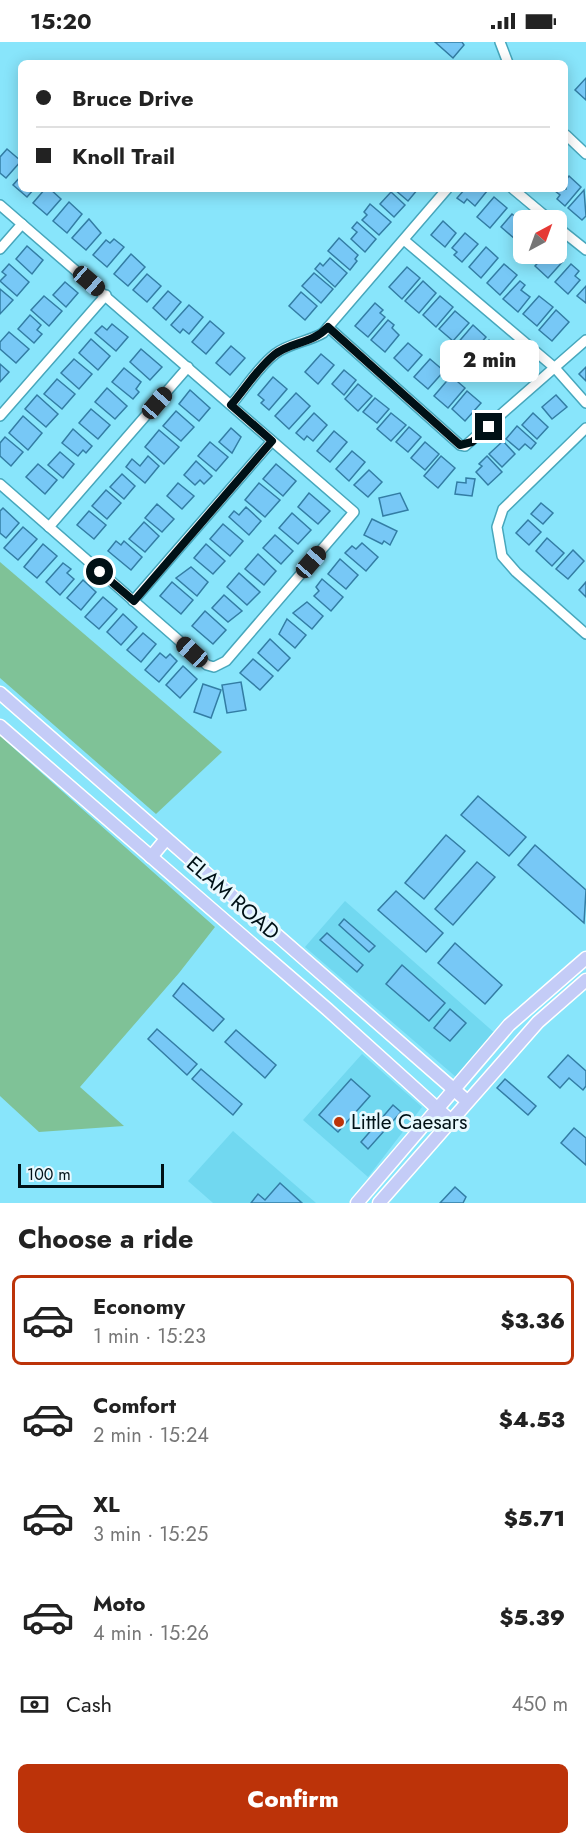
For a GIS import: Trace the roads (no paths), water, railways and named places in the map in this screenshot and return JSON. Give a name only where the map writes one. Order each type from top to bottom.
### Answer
[{"type":"main road","name":"ELAM ROAD","points":[[0,693],[467,1101]]},
{"type":"main road","name":"ELAM ROAD","points":[[0,726],[327,1009],[450,1120]]},
{"type":"main road","points":[[151,857],[166,839]]},
{"type":"main road","points":[[357,1203],[509,1025],[586,958]]},
{"type":"main road","points":[[379,1203],[538,1022],[584,981],[572,968]]},
{"type":"main road","points":[[327,1009],[342,994]]},
{"type":"main road","points":[[380,1176],[393,1187]]},
{"type":"street","points":[[500,42],[507,60]]},
{"type":"street","points":[[568,137],[586,154]]},
{"type":"street","points":[[231,405],[275,354],[285,348],[309,342],[328,327],[444,192]]},
{"type":"street","points":[[517,192],[538,210]]},
{"type":"street","points":[[0,205],[354,512],[226,661],[214,668],[207,665],[0,484]]},
{"type":"street","points":[[0,249],[22,224]]},
{"type":"street","points":[[567,235],[586,250]]},
{"type":"street","points":[[404,240],[555,368],[586,403]]},
{"type":"street","points":[[0,416],[106,295]]},
{"type":"street","points":[[328,327],[460,445],[465,446],[586,340]]},
{"type":"street","points":[[49,527],[188,367]]},
{"type":"street","points":[[586,428],[503,509],[497,527],[502,556],[516,572],[586,633]]},
{"type":"street","points":[[134,601],[272,441]]},
{"type":"place","name":"Little Caesars","points":[[339,1122]]}]
